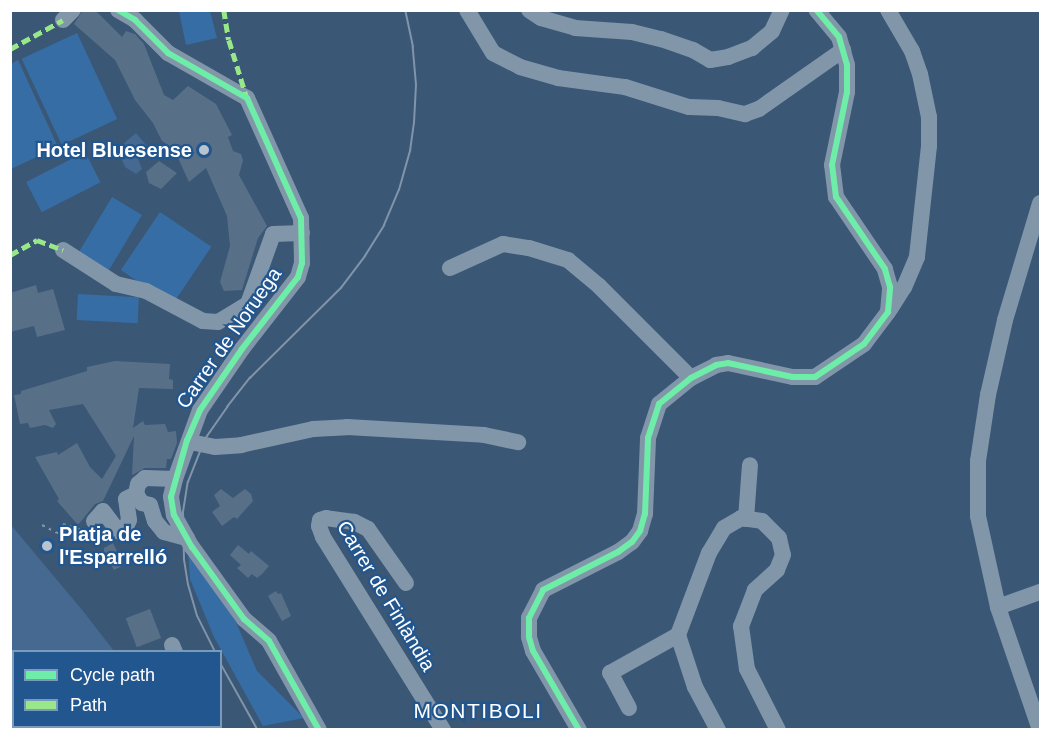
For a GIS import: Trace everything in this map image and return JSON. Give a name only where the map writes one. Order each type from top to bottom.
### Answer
[{"type":"street","name":"Carrer de Noruega","points":[[118,10],[135,20],[168,53],[247,98],[301,218],[302,263],[298,277],[242,349],[200,410],[191,442],[175,479],[171,497],[174,515],[190,542]]},
{"type":"street","points":[[467,10],[493,53],[520,67],[558,78],[625,87],[688,107],[718,108],[745,114],[759,109],[843,50]]},
{"type":"street","points":[[529,10],[541,18],[575,28],[632,32],[661,39],[693,50],[710,60],[728,57],[752,48],[772,31],[782,10]]},
{"type":"street","points":[[816,10],[832,27],[847,65],[847,92],[834,150],[832,180],[836,197],[845,214],[885,268],[890,287],[888,312]]},
{"type":"street","points":[[579,729],[533,651],[529,637],[532,609],[543,590],[618,552],[632,542],[639,531],[645,514],[648,438],[654,413],[660,404],[691,378],[716,365],[728,363],[793,377],[815,377],[864,344],[904,287],[917,257],[929,146],[929,117],[920,74],[912,51],[888,10]]},
{"type":"street","points":[[1040,729],[998,607],[978,516],[978,460],[988,396],[1005,320],[1041,203]]},
{"type":"street","points":[[63,250],[116,284],[146,291],[203,321],[219,322],[248,304],[273,234],[302,233]]},
{"type":"street","points":[[450,268],[503,244],[529,248],[568,260],[599,286],[691,378]]},
{"type":"street","points":[[191,442],[215,447],[241,445],[313,429],[347,427],[484,435],[518,442]]},
{"type":"street","points":[[746,519],[750,465]]},
{"type":"street","points":[[150,506],[142,503],[136,494],[138,484],[145,478],[175,479]]},
{"type":"street","points":[[156,478],[150,506],[155,520],[164,532],[190,542],[244,619],[269,641],[319,729]]},
{"type":"street","points":[[94,521],[103,511],[123,533],[129,520],[126,499],[136,494]]},
{"type":"street","name":"Carrer de Finlàndia","points":[[406,583],[368,529],[354,522],[326,518],[320,520],[319,526],[323,537],[443,729]]},
{"type":"street","points":[[718,729],[695,687],[678,635],[709,553],[724,528],[741,519],[746,519],[762,521],[779,538],[783,555],[777,570],[754,590],[741,626],[747,669],[778,729]]},
{"type":"street","points":[[998,607],[1041,592]]},
{"type":"street","points":[[629,708],[610,673],[678,635]]},
{"type":"path","points":[[42,525],[57,533],[65,532],[63,524],[85,531],[94,521]]},
{"type":"shaded area","points":[[179,11],[210,11],[217,38],[186,45]]},
{"type":"shaded area","points":[[77,33],[117,119],[62,145],[22,59]]},
{"type":"shaded area","points":[[18,60],[58,147],[11,169],[11,64]]},
{"type":"shaded area","points":[[136,133],[147,146],[137,156],[142,169],[136,174],[125,167],[117,149]]},
{"type":"shaded area","points":[[85,152],[100,182],[42,212],[26,182]]},
{"type":"shaded area","points":[[112,197],[142,215],[105,276],[75,258]]},
{"type":"shaded area","points":[[160,212],[211,247],[172,305],[121,270]]},
{"type":"shaded area","points":[[78,294],[139,297],[138,323],[77,320]]},
{"type":"shaded area","points":[[11,525],[113,650],[12,650],[12,728],[129,729],[11,729]]},
{"type":"shaded area","points":[[188,550],[235,620],[257,671],[304,718],[263,726],[214,637],[190,579]]},
{"type":"building","name":"Hotel Bluesense","points":[[83,10],[95,10],[122,37],[126,31],[135,34],[144,44],[164,95],[173,100],[188,86],[216,104],[232,135],[228,137],[233,151],[241,154],[243,160],[239,175],[267,226],[258,238],[242,290],[224,291],[220,282],[230,246],[227,216],[206,168],[189,182],[174,149],[162,141],[153,123],[135,100],[115,60],[74,24]]},
{"type":"building","points":[[159,161],[177,173],[161,189],[149,183],[146,172]]},
{"type":"building","points":[[36,285],[38,293],[53,289],[65,330],[37,337],[34,326],[10,332],[10,293]]},
{"type":"building","points":[[115,361],[170,364],[169,379],[173,380],[173,389],[139,388],[133,428],[143,421],[145,425],[165,424],[168,432],[176,431],[177,443],[171,459],[167,459],[166,468],[145,468],[132,475],[134,436],[103,501],[95,504],[78,525],[57,501],[59,499],[35,457],[57,452],[58,455],[77,443],[90,467],[102,479],[116,456],[83,404],[49,410],[56,424],[53,428],[45,425],[30,428],[28,423],[20,424],[14,395],[87,371],[87,367]]},
{"type":"building","points":[[221,489],[233,498],[245,489],[251,494],[253,501],[237,519],[234,517],[222,526],[212,512],[220,506],[214,495]]},
{"type":"building","points":[[113,543],[124,565],[114,570],[104,552],[104,548]]},
{"type":"building","points":[[238,545],[249,554],[251,551],[269,566],[257,578],[252,574],[248,578],[237,568],[241,565],[230,555]]},
{"type":"building","points":[[276,591],[278,594],[281,593],[291,616],[282,621],[268,596]]},
{"type":"building","points":[[150,609],[161,638],[137,647],[126,618]]},
{"type":"tram line","points":[[214,650],[197,616],[188,585],[184,559],[183,512],[188,482],[205,439],[227,407],[250,378],[341,288],[384,225],[399,190],[410,151],[414,123],[416,85],[413,47],[405,10]]},
{"type":"tram line","points":[[222,666],[258,730]]},
{"type":"marked path","points":[[224,10],[229,40],[247,98]]},
{"type":"marked path","points":[[10,49],[63,20]]},
{"type":"marked path","points":[[10,255],[37,240],[63,250]]},
{"type":"cycle path","points":[[118,10],[135,20],[168,53],[247,98],[301,218],[302,263],[298,277],[242,349],[200,410],[187,440],[171,497],[174,515],[192,547],[244,619],[269,641],[319,730]]},
{"type":"cycle path","points":[[579,730],[533,651],[529,637],[529,618],[543,590],[618,552],[632,542],[640,531],[645,514],[648,438],[659,404],[691,378],[716,365],[728,363],[793,377],[815,377],[864,344],[888,312],[890,287],[885,269],[836,197],[832,165],[847,92],[847,65],[839,37],[816,10]]},
{"type":"place","name":"Hotel Bluesense","points":[[204,150]]},
{"type":"place","name":"Platja de l'Esparrelló","points":[[47,546]]},
{"type":"district","name":"MONTIBOLI","points":[[478,711]]}]
